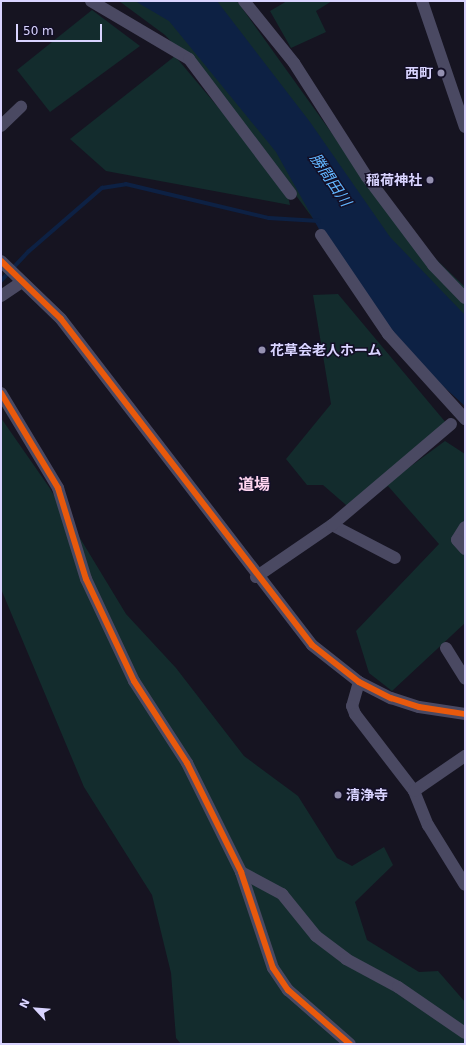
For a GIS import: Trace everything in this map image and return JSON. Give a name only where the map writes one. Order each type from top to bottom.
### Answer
[{"type":"street","points":[[91,1],[189,59],[291,194]]},
{"type":"street","points":[[244,1],[294,63],[367,177],[433,265],[465,298]]},
{"type":"street","points":[[422,1],[465,127]]},
{"type":"street","points":[[1,126],[21,107]]},
{"type":"street","points":[[321,235],[388,334],[465,419]]},
{"type":"street","points":[[3,263],[60,319],[256,577],[312,645],[359,682],[419,707],[465,714]]},
{"type":"street","points":[[1,296],[19,279]]},
{"type":"street","points":[[1,392],[58,488],[86,579],[134,682],[187,763],[241,872],[273,968],[288,990],[350,1044]]},
{"type":"street","points":[[256,577],[332,525],[451,424]]},
{"type":"street","points":[[332,525],[395,558]]},
{"type":"street","points":[[465,527],[457,540],[465,549]]},
{"type":"street","points":[[446,648],[465,679]]},
{"type":"street","points":[[359,682],[352,706],[355,714],[414,791],[428,825],[463,878]]},
{"type":"street","points":[[414,791],[465,756]]},
{"type":"street","points":[[241,872],[282,894],[316,936],[346,959],[398,987],[465,1033]]},
{"type":"green space","points":[[119,1],[237,1],[392,217],[465,287],[465,406],[340,255],[223,97],[165,35]]},
{"type":"green space","points":[[287,1],[332,1],[316,11],[326,32],[291,48],[270,11]]},
{"type":"green space","points":[[92,10],[140,46],[50,112],[17,70]]},
{"type":"green space","points":[[175,56],[286,188],[290,205],[106,171],[70,139]]},
{"type":"green space","points":[[338,294],[447,424],[400,474],[445,441],[465,454],[465,522],[455,532],[465,548],[465,623],[392,691],[369,673],[356,631],[439,544],[388,486],[353,511],[323,485],[307,485],[286,459],[331,404],[313,295]]},
{"type":"green space","points":[[1,418],[49,487],[126,614],[176,668],[244,756],[298,796],[337,858],[352,866],[384,847],[393,865],[355,902],[367,940],[419,972],[438,971],[465,1002],[465,1044],[181,1044],[176,1038],[171,973],[152,895],[84,787],[1,589]]},
{"type":"water","name":"勝間田川","points":[[135,1],[217,1],[310,122],[390,237],[465,315],[465,406],[393,341],[330,249],[276,152],[169,21]]},
{"type":"waterway","points":[[1,281],[28,252],[102,188],[126,184],[269,218],[319,221]]},
{"type":"cycle path","points":[[1,261],[61,319],[312,645],[359,682],[391,698],[419,707],[465,714]]},
{"type":"cycle path","points":[[1,393],[58,488],[86,579],[134,681],[187,763],[241,872],[273,968],[288,990],[350,1044]]},
{"type":"place","name":"西町","points":[[441,73]]},
{"type":"place","name":"稲荷神社","points":[[430,180]]},
{"type":"place","name":"花草会老人ホーム","points":[[262,350]]},
{"type":"place","name":"清浄寺","points":[[338,795]]},
{"type":"district","name":"道場","points":[[254,485]]}]
